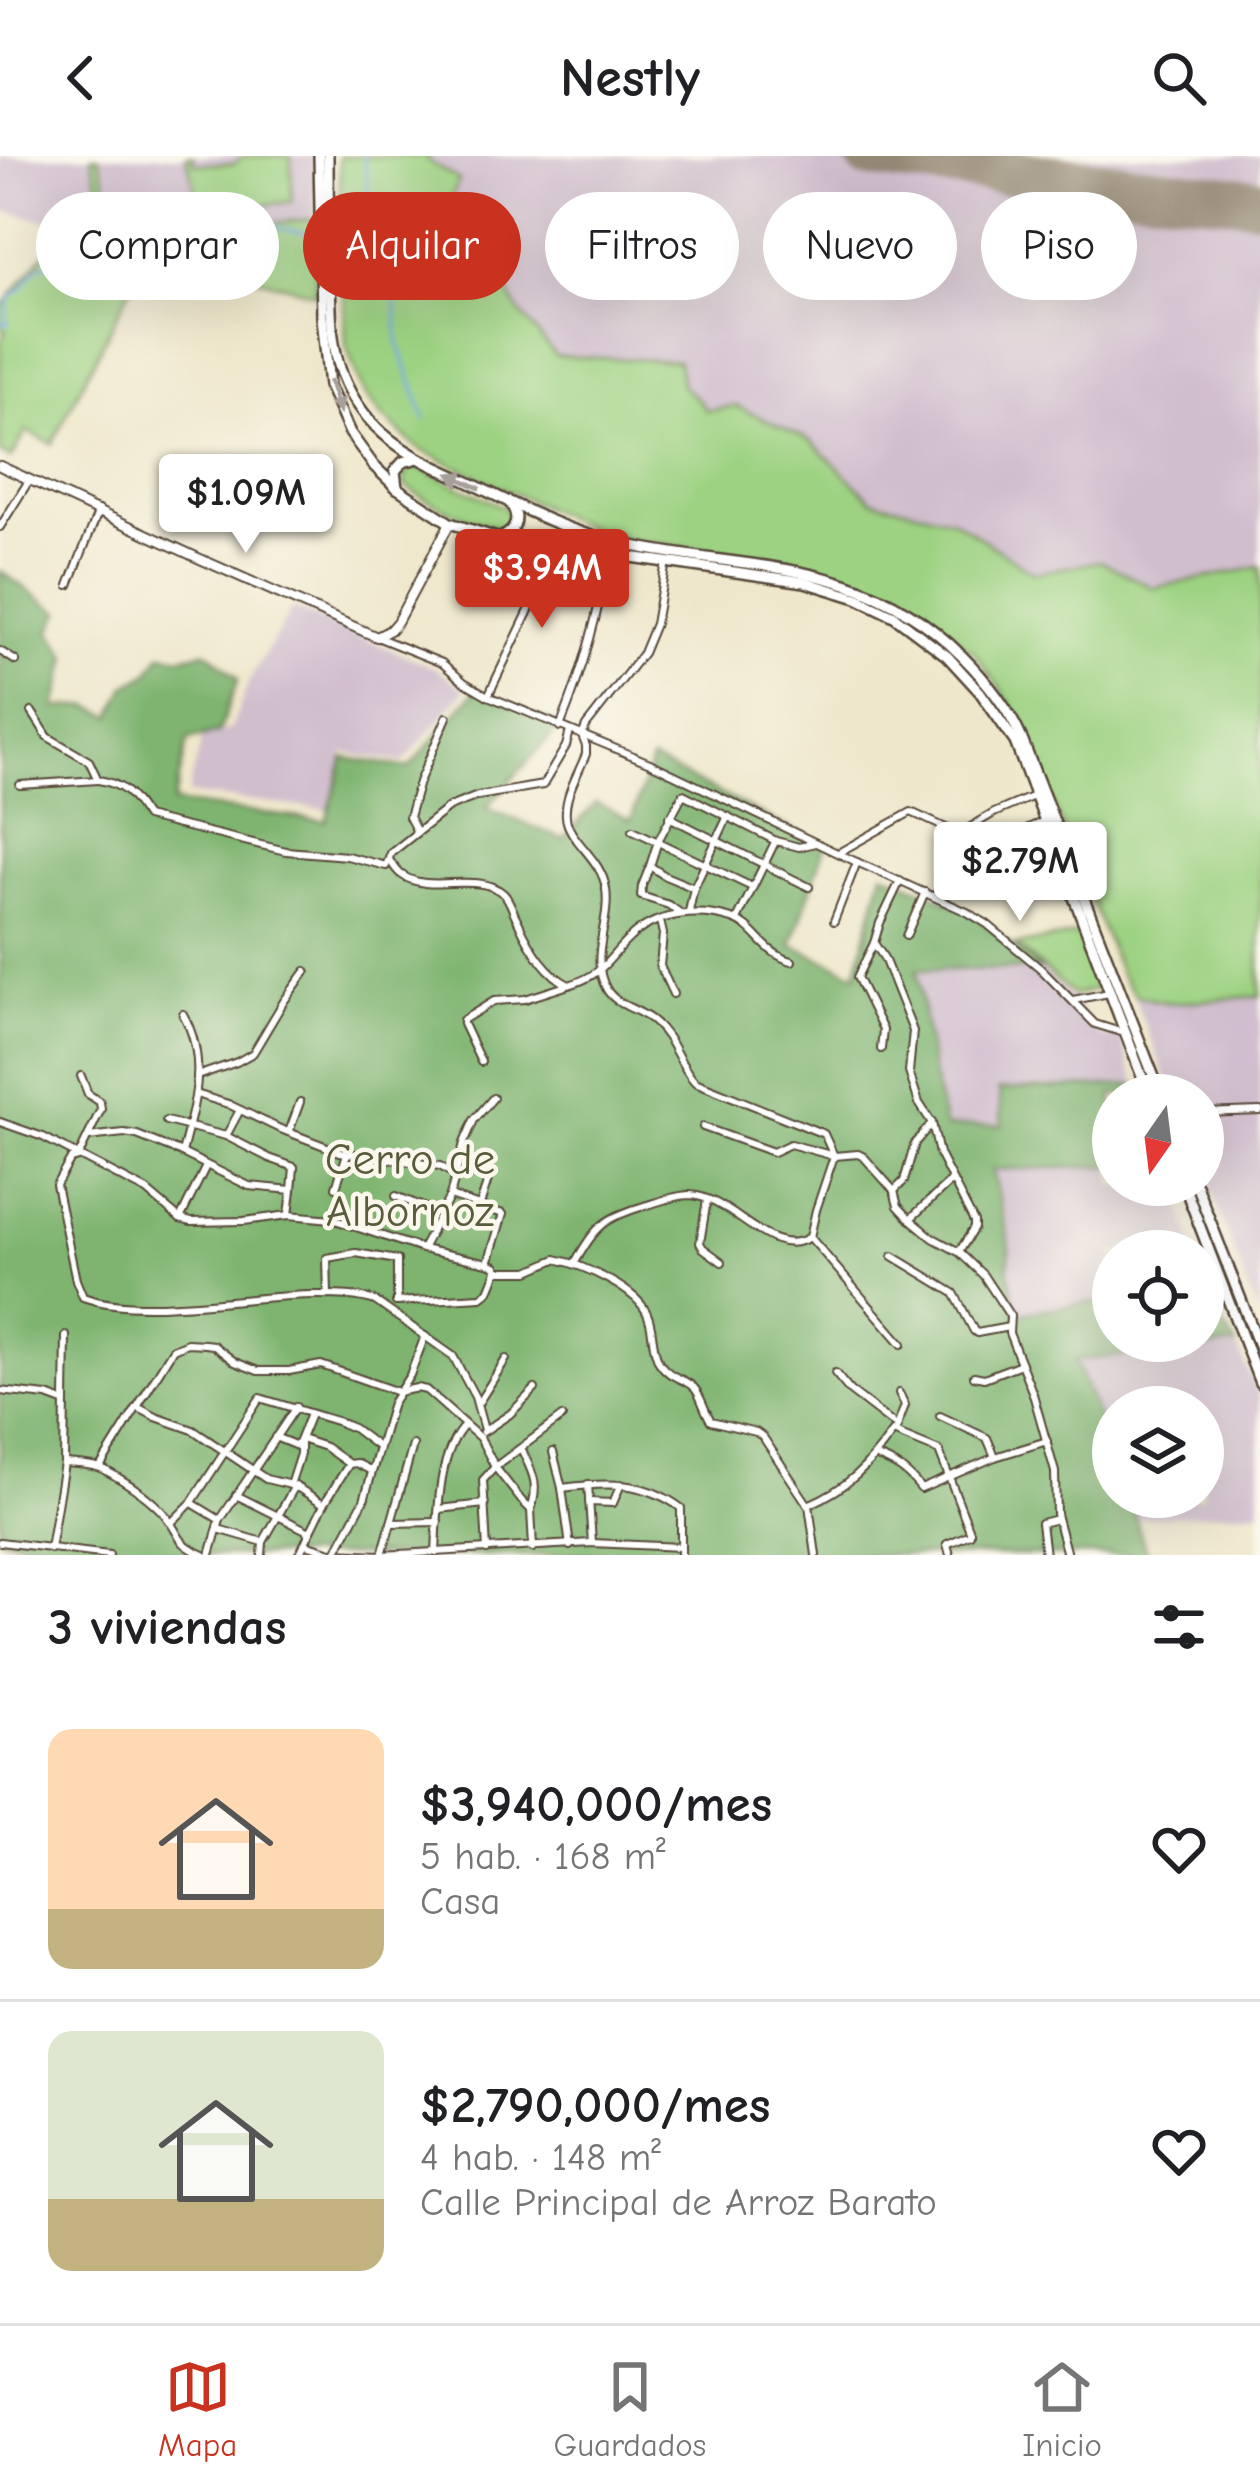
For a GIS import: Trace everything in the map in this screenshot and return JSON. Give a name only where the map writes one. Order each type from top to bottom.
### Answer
[{"type":"main road","points":[[324,156],[331,315],[342,375],[368,418],[401,450],[606,541],[846,582],[901,608],[953,648],[992,689],[1022,737],[1153,1074]]},
{"type":"main road","points":[[324,156],[322,317],[329,386],[350,433],[374,466],[413,501],[450,523],[497,538],[805,582],[857,598],[934,644],[980,692],[1015,742],[1141,1074]]},
{"type":"main road","points":[[397,488],[398,466],[409,459],[421,460]]},
{"type":"main road","points":[[497,538],[512,531],[516,521],[508,501]]},
{"type":"main road","points":[[1192,1206],[1260,1383]]},
{"type":"main road","points":[[1204,1206],[1260,1348]]},
{"type":"street","points":[[0,466],[197,558],[442,663],[488,697],[650,763],[934,896],[987,924],[1095,1024],[1125,1033]]},
{"type":"street","points":[[0,527],[30,479]]},
{"type":"street","points":[[69,585],[99,510]]},
{"type":"street","points":[[377,637],[397,622],[450,523]]},
{"type":"street","points":[[488,697],[555,547]]},
{"type":"street","points":[[560,727],[591,640],[608,554]]},
{"type":"street","points":[[666,562],[650,639],[582,736],[586,754],[568,798],[566,818],[572,834],[600,870],[606,890],[607,914],[598,953],[610,994],[667,1034],[695,1082],[824,1134],[834,1156],[810,1237]]},
{"type":"street","points":[[2,655],[16,661]]},
{"type":"street","points":[[32,712],[48,737],[89,761],[98,780]]},
{"type":"street","points":[[417,832],[409,818],[447,717]]},
{"type":"street","points":[[20,785],[98,780],[125,788],[146,818],[286,851],[347,856],[386,866],[391,854],[449,807],[478,796],[543,785],[570,731]]},
{"type":"street","points":[[792,961],[770,952],[737,920],[685,913],[641,896],[642,886],[658,841],[683,794],[776,841],[800,847],[815,843]]},
{"type":"street","points":[[961,833],[1036,795]]},
{"type":"street","points":[[837,853],[911,812],[961,833],[977,857]]},
{"type":"street","points":[[685,913],[728,816]]},
{"type":"street","points":[[669,817],[809,887]]},
{"type":"street","points":[[934,896],[963,866],[1045,820]]},
{"type":"street","points":[[633,830],[752,887]]},
{"type":"street","points":[[737,920],[776,841]]},
{"type":"street","points":[[390,861],[403,876],[430,883],[488,886],[506,895],[528,943],[554,976],[569,985]]},
{"type":"street","points":[[834,921],[857,862]]},
{"type":"street","points":[[650,866],[694,888]]},
{"type":"street","points":[[881,1049],[883,1030],[857,977],[900,881]]},
{"type":"street","points":[[906,936],[925,892]]},
{"type":"street","points":[[481,1062],[463,1020],[494,1001],[525,999],[601,971],[631,937],[685,913]]},
{"type":"street","points":[[660,921],[660,966],[673,994]]},
{"type":"street","points":[[874,943],[912,1028],[909,1072],[919,1103],[974,1222],[959,1252]]},
{"type":"street","points":[[197,1076],[253,1052],[306,971]]},
{"type":"street","points":[[1073,1000],[1109,993]]},
{"type":"street","points":[[182,1153],[197,1076],[195,1036],[183,1014]]},
{"type":"street","points":[[81,1076],[88,1094],[101,1106],[78,1157],[71,1159],[56,1185],[83,1297],[136,1306],[364,1297],[453,1356],[478,1405],[482,1434],[495,1467],[531,1510]]},
{"type":"street","points":[[196,1094],[347,1154],[440,1166],[455,1175]]},
{"type":"street","points":[[422,1249],[449,1196],[474,1120],[493,1098]]},
{"type":"street","points":[[290,1132],[300,1102]]},
{"type":"street","points":[[226,1136],[240,1110]]},
{"type":"street","points":[[1224,1112],[1260,1111]]},
{"type":"street","points":[[166,1121],[226,1136],[296,1168],[289,1215]]},
{"type":"street","points":[[0,1122],[43,1137],[147,1191],[180,1220],[244,1221],[289,1215],[332,1219],[422,1249],[496,1266],[488,1291],[481,1297],[397,1302],[386,1308]]},
{"type":"street","points":[[894,1191],[904,1181],[915,1143],[932,1124]]},
{"type":"street","points":[[704,1126],[773,1152],[790,1144],[834,1156],[864,1157],[894,1191],[898,1206],[910,1219],[959,1252],[983,1275],[1010,1316],[1055,1472],[1058,1519],[1067,1555]]},
{"type":"street","points":[[87,1137],[137,1135],[249,1186],[292,1190]]},
{"type":"street","points":[[336,1187],[347,1154]]},
{"type":"street","points":[[180,1220],[206,1166]]},
{"type":"street","points":[[474,1224],[488,1180]]},
{"type":"street","points":[[910,1219],[952,1181]]},
{"type":"street","points":[[396,1196],[440,1214]]},
{"type":"street","points":[[449,1196],[503,1214],[488,1263]]},
{"type":"street","points":[[574,1264],[595,1230],[607,1220],[690,1196],[735,1213],[773,1239],[793,1244],[810,1237]]},
{"type":"street","points":[[707,1200],[700,1243],[722,1262]]},
{"type":"street","points":[[810,1237],[902,1344]]},
{"type":"street","points":[[328,1295],[327,1258],[356,1253],[398,1260],[397,1302]]},
{"type":"street","points":[[893,1256],[954,1293],[977,1333],[1010,1327]]},
{"type":"street","points":[[497,1271],[529,1271],[556,1259],[612,1282],[635,1298],[647,1311],[660,1362],[675,1379],[698,1392],[711,1421],[763,1437],[809,1505],[816,1555]]},
{"type":"street","points":[[50,1549],[64,1463],[67,1336]]},
{"type":"street","points":[[335,1554],[364,1500],[398,1392],[410,1376],[424,1336]]},
{"type":"street","points":[[100,1467],[173,1349],[187,1342],[213,1345],[235,1363],[258,1371],[322,1365],[398,1392],[426,1390],[482,1434]]},
{"type":"street","points":[[478,1405],[506,1359]]},
{"type":"street","points":[[974,1376],[984,1378],[1021,1364]]},
{"type":"street","points":[[835,1373],[895,1430],[939,1451],[970,1531],[947,1544],[950,1555]]},
{"type":"street","points":[[0,1390],[63,1402]]},
{"type":"street","points":[[482,1434],[536,1390]]},
{"type":"street","points":[[809,1505],[851,1482],[877,1456],[905,1405],[898,1394]]},
{"type":"street","points":[[171,1523],[192,1502],[260,1398],[353,1428],[378,1447]]},
{"type":"street","points":[[136,1406],[193,1430],[266,1479],[293,1486],[324,1504]]},
{"type":"street","points":[[64,1463],[100,1467],[148,1496],[171,1523],[175,1536],[207,1555],[220,1520],[296,1407]]},
{"type":"street","points":[[262,1555],[263,1542],[293,1486],[310,1414]]},
{"type":"street","points":[[940,1416],[987,1438],[995,1457]]},
{"type":"street","points":[[487,1550],[483,1480],[562,1418]]},
{"type":"street","points":[[436,1553],[442,1476],[456,1434],[465,1424]]},
{"type":"street","points":[[275,1437],[297,1446],[301,1442]]},
{"type":"street","points":[[877,1456],[911,1475],[921,1489],[1047,1441]]},
{"type":"street","points":[[301,1442],[325,1447],[349,1464],[372,1471]]},
{"type":"street","points":[[382,1555],[413,1445]]},
{"type":"street","points":[[521,1448],[536,1481],[531,1510],[533,1548]]},
{"type":"street","points":[[553,1452],[570,1546]]},
{"type":"street","points":[[299,1555],[349,1464]]},
{"type":"street","points":[[305,1544],[335,1554],[382,1555],[592,1544],[681,1551],[681,1508],[644,1488],[622,1483],[562,1488]]},
{"type":"street","points":[[589,1502],[613,1503],[622,1483]]},
{"type":"street","points":[[588,1484],[592,1544]]},
{"type":"street","points":[[236,1495],[310,1532]]},
{"type":"street","points":[[192,1502],[220,1520]]},
{"type":"street","points":[[439,1509],[485,1504]]},
{"type":"street","points":[[1045,1555],[1041,1523],[1058,1519]]},
{"type":"street","points":[[391,1523],[438,1522]]},
{"type":"street","points":[[218,1529],[263,1542]]},
{"type":"street","points":[[0,1542],[109,1555]]},
{"type":"shaded area","points":[[0,156],[314,156],[315,192],[303,192],[303,220],[279,222],[279,192],[36,192],[36,218],[0,209]]},
{"type":"shaded area","points":[[342,156],[1260,156],[1260,1319],[1217,1206],[1224,1206],[1224,1074],[1165,1074],[1039,760],[973,647],[886,586],[788,554],[684,545],[469,300],[521,300],[521,192],[374,192]]},
{"type":"shaded area","points":[[292,608],[437,669],[465,690],[404,762],[344,753],[329,810],[188,794],[203,736],[231,729],[249,681]]},
{"type":"shaded area","points":[[1040,969],[1073,1000],[1100,1037],[1120,1036],[1132,1074],[1092,1074],[1092,1087],[1000,1090],[1002,1125],[944,1128],[917,970]]},
{"type":"shaded area","points":[[1092,1167],[1092,1206],[1181,1206],[1188,1230],[1092,1230],[1092,1303],[1016,1314],[1008,1266],[1010,1247],[993,1169]]},
{"type":"shaded area","points":[[1236,1345],[1260,1398],[1260,1510],[1224,1513],[1224,1386],[1092,1386],[1092,1402],[1075,1359],[1224,1362],[1224,1346]]},
{"type":"green space","points":[[92,156],[99,156],[108,192],[101,192]]},
{"type":"green space","points":[[186,156],[193,156],[194,164],[234,164],[243,156],[291,156],[292,202],[279,203],[279,192],[196,192]]},
{"type":"green space","points":[[339,156],[429,156],[428,161],[459,180],[454,192],[340,192]]},
{"type":"green space","points":[[303,220],[303,290],[279,284],[279,222]]},
{"type":"green space","points":[[36,264],[36,300],[124,300],[52,444],[26,431],[12,458],[0,453],[0,343],[6,331],[0,327],[0,309]]},
{"type":"green space","points":[[344,300],[513,300],[556,356],[678,361],[682,386],[707,411],[736,406],[811,441],[872,500],[952,519],[1034,573],[1101,561],[1154,588],[1260,567],[1260,996],[1170,1003],[1136,996],[1120,974],[1011,704],[974,652],[920,611],[847,576],[627,539],[588,528],[419,449],[383,417],[362,390],[346,346]]},
{"type":"green space","points":[[418,468],[504,507],[511,525],[501,530],[415,493],[404,485],[405,476],[409,469]]},
{"type":"green space","name":"Cerro de Albornoz","points":[[0,571],[60,612],[51,631],[68,657],[56,708],[89,706],[112,716],[126,686],[148,674],[161,654],[181,657],[207,651],[238,679],[219,732],[188,740],[173,803],[326,821],[344,758],[409,768],[477,689],[560,726],[486,808],[563,839],[596,803],[631,820],[652,760],[825,846],[792,945],[856,974],[883,872],[968,910],[1040,969],[917,970],[932,1072],[945,1127],[1002,1125],[999,1090],[1092,1087],[1092,1167],[993,1170],[1010,1247],[1008,1266],[1016,1314],[1092,1303],[1092,1358],[1075,1360],[1092,1403],[1092,1518],[1136,1518],[1147,1555],[122,1555],[0,1538]]},
{"type":"green space","points":[[1081,934],[1099,982],[1096,989],[1074,996],[1016,945]]},
{"type":"green space","name":"Cerro de Albornoz","points":[[1224,1327],[1236,1345],[1224,1346]]},
{"type":"waterway","points":[[364,156],[371,217],[384,229],[393,264],[399,346],[425,419]]},
{"type":"waterway","points":[[0,322],[8,324],[9,299],[45,264],[73,258],[128,259],[145,251],[174,258],[191,247],[207,248],[221,234],[241,226],[303,232]]},
{"type":"runway","points":[[868,156],[1260,201]]}]
